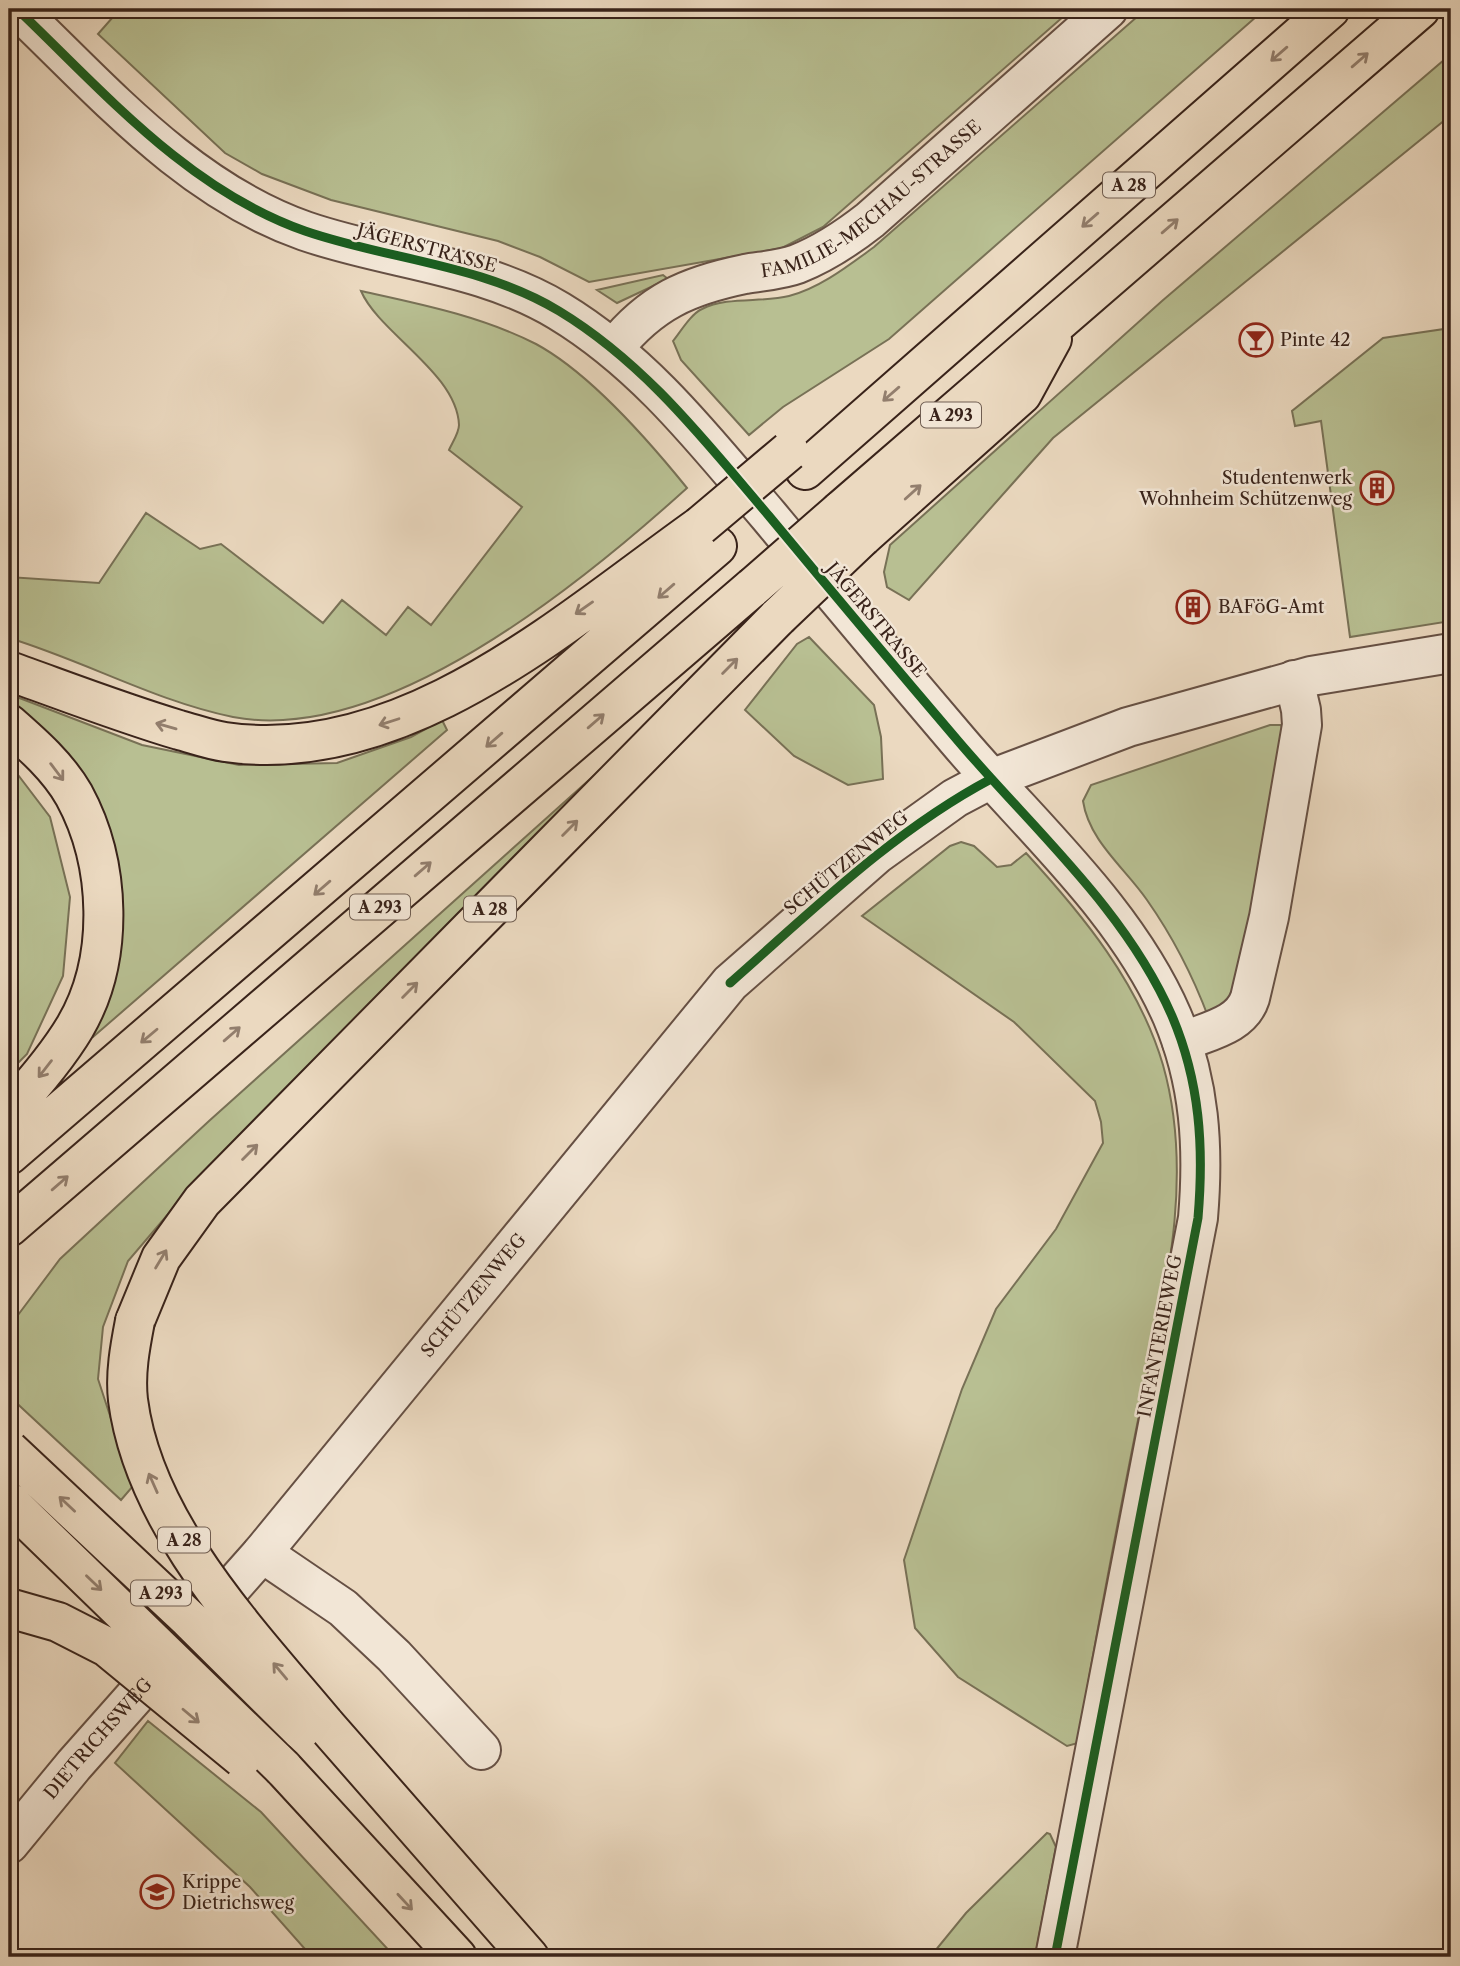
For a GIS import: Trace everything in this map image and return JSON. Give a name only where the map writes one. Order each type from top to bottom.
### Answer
[{"type":"highway","name":"A 28","points":[[9,671],[155,723],[225,742],[291,744],[339,738],[398,719],[481,681],[709,536],[797,460],[854,427],[1330,9]]},
{"type":"highway","name":"A 28","points":[[317,1731],[208,1581],[158,1495],[144,1462],[128,1398],[128,1359],[135,1321],[161,1258],[202,1201],[778,617],[851,524],[1022,394],[1063,318],[1410,17]]},
{"type":"highway","name":"A 293","points":[[9,1227],[752,587],[851,524]]},
{"type":"highway","name":"A 293","points":[[9,1155],[709,536]]},
{"type":"highway","points":[[9,724],[42,753],[73,794],[98,852],[103,911],[97,972],[76,1025],[46,1069],[9,1111]]},
{"type":"highway","name":"A 293","points":[[9,1450],[190,1619],[317,1731],[529,1957]]},
{"type":"highway","points":[[9,1502],[277,1775],[358,1852],[457,1957]]},
{"type":"highway","points":[[9,1608],[58,1622],[107,1647],[277,1775]]},
{"type":"street","name":"JÄGERSTRASSE","points":[[17,9],[181,163],[240,202],[307,232],[474,274],[514,288],[557,310],[614,348],[679,411],[991,779]]},
{"type":"street","name":"FAMILIE-MECHAU-STRASSE","points":[[614,348],[637,321],[675,294],[715,280],[795,265],[834,247],[870,220],[1108,9]]},
{"type":"street","name":"SCHÜTZENWEG","points":[[191,1635],[262,1553],[730,983],[877,854],[955,798],[991,779],[1128,727],[1294,680],[1451,653]]},
{"type":"street","points":[[1182,1042],[1234,1021],[1246,1011],[1287,813],[1301,725],[1301,710],[1294,680]]},
{"type":"street","name":"INFANTERIEWEG","points":[[991,779],[1059,854],[1126,938],[1154,980],[1182,1042],[1194,1082],[1201,1122],[1203,1161],[1198,1218],[1055,1957]]},
{"type":"street","points":[[262,1553],[343,1608],[394,1656],[481,1750]]},
{"type":"street","name":"DIETRICHSWEG","points":[[9,1844],[74,1765],[191,1635]]},
{"type":"green space","points":[[120,9],[1072,9],[823,227],[782,248],[589,282],[540,257],[498,241],[331,200],[262,174],[225,153],[98,34]]},
{"type":"green space","points":[[1146,9],[1265,9],[889,339],[783,407],[749,435],[681,360],[673,341],[698,311],[723,302],[789,296],[812,288],[844,269],[874,247]]},
{"type":"green space","points":[[1451,54],[1451,115],[1053,438],[909,600],[887,587],[884,572],[890,545],[1162,301]]},
{"type":"green space","points":[[663,275],[668,279],[617,303],[597,290]]},
{"type":"green space","points":[[361,291],[472,318],[515,334],[556,356],[617,409],[687,488],[593,568],[478,649],[416,682],[353,707],[292,719],[233,717],[176,701],[9,638],[9,577],[99,583],[146,513],[200,549],[221,544],[323,623],[342,600],[386,635],[408,607],[431,625],[522,507],[449,450],[459,425],[455,406],[432,371],[370,307]]},
{"type":"green space","points":[[1451,328],[1451,621],[1350,637],[1321,421],[1295,426],[1292,411],[1383,338]]},
{"type":"green space","points":[[809,637],[874,705],[881,737],[883,779],[848,785],[794,756],[745,710],[797,644]]},
{"type":"green space","points":[[9,694],[142,745],[239,765],[337,763],[411,737],[442,720],[447,730],[93,1037],[88,1033],[118,967],[121,896],[76,767],[9,701]]},
{"type":"green space","points":[[1270,725],[1281,725],[1284,732],[1236,996],[1209,1019],[1174,943],[1147,900],[1092,829],[1083,801],[1091,785]]},
{"type":"green space","points":[[628,745],[198,1179],[128,1261],[103,1327],[98,1379],[133,1486],[121,1500],[9,1396],[9,1327],[60,1259],[209,1121]]},
{"type":"green space","points":[[9,763],[50,817],[70,897],[63,976],[27,1054],[9,1072]]},
{"type":"green space","points":[[961,842],[974,846],[997,867],[1011,865],[1026,853],[1088,925],[1124,978],[1153,1035],[1173,1110],[1177,1155],[1176,1201],[1165,1291],[1114,1544],[1078,1743],[1067,1746],[958,1677],[915,1628],[904,1560],[962,1389],[996,1309],[1056,1229],[1103,1143],[1095,1101],[1014,1022],[862,916],[950,846]]},
{"type":"green space","points":[[148,1721],[261,1812],[395,1957],[312,1957],[250,1887],[115,1763]]},
{"type":"green space","points":[[1047,1833],[1056,1847],[1035,1957],[930,1957],[966,1913]]},
{"type":"cycle path","points":[[17,9],[150,136],[185,165],[223,191],[263,213],[305,231],[467,273],[529,295],[559,311],[619,354],[697,432],[959,742],[1076,872],[1130,941],[1153,977],[1172,1016],[1189,1065],[1194,1090],[1200,1140],[1198,1218],[1055,1957]]},
{"type":"cycle path","points":[[730,983],[887,847],[955,800],[991,779]]},
{"type":"place","name":"Pinte 42","points":[[1256,340]]},
{"type":"place","name":"Studentenwerk Wohnheim Schützenweg","points":[[1377,488]]},
{"type":"place","name":"BAFöG-Amt","points":[[1193,607]]},
{"type":"place","name":"Krippe Dietrichsweg","points":[[157,1892]]}]
